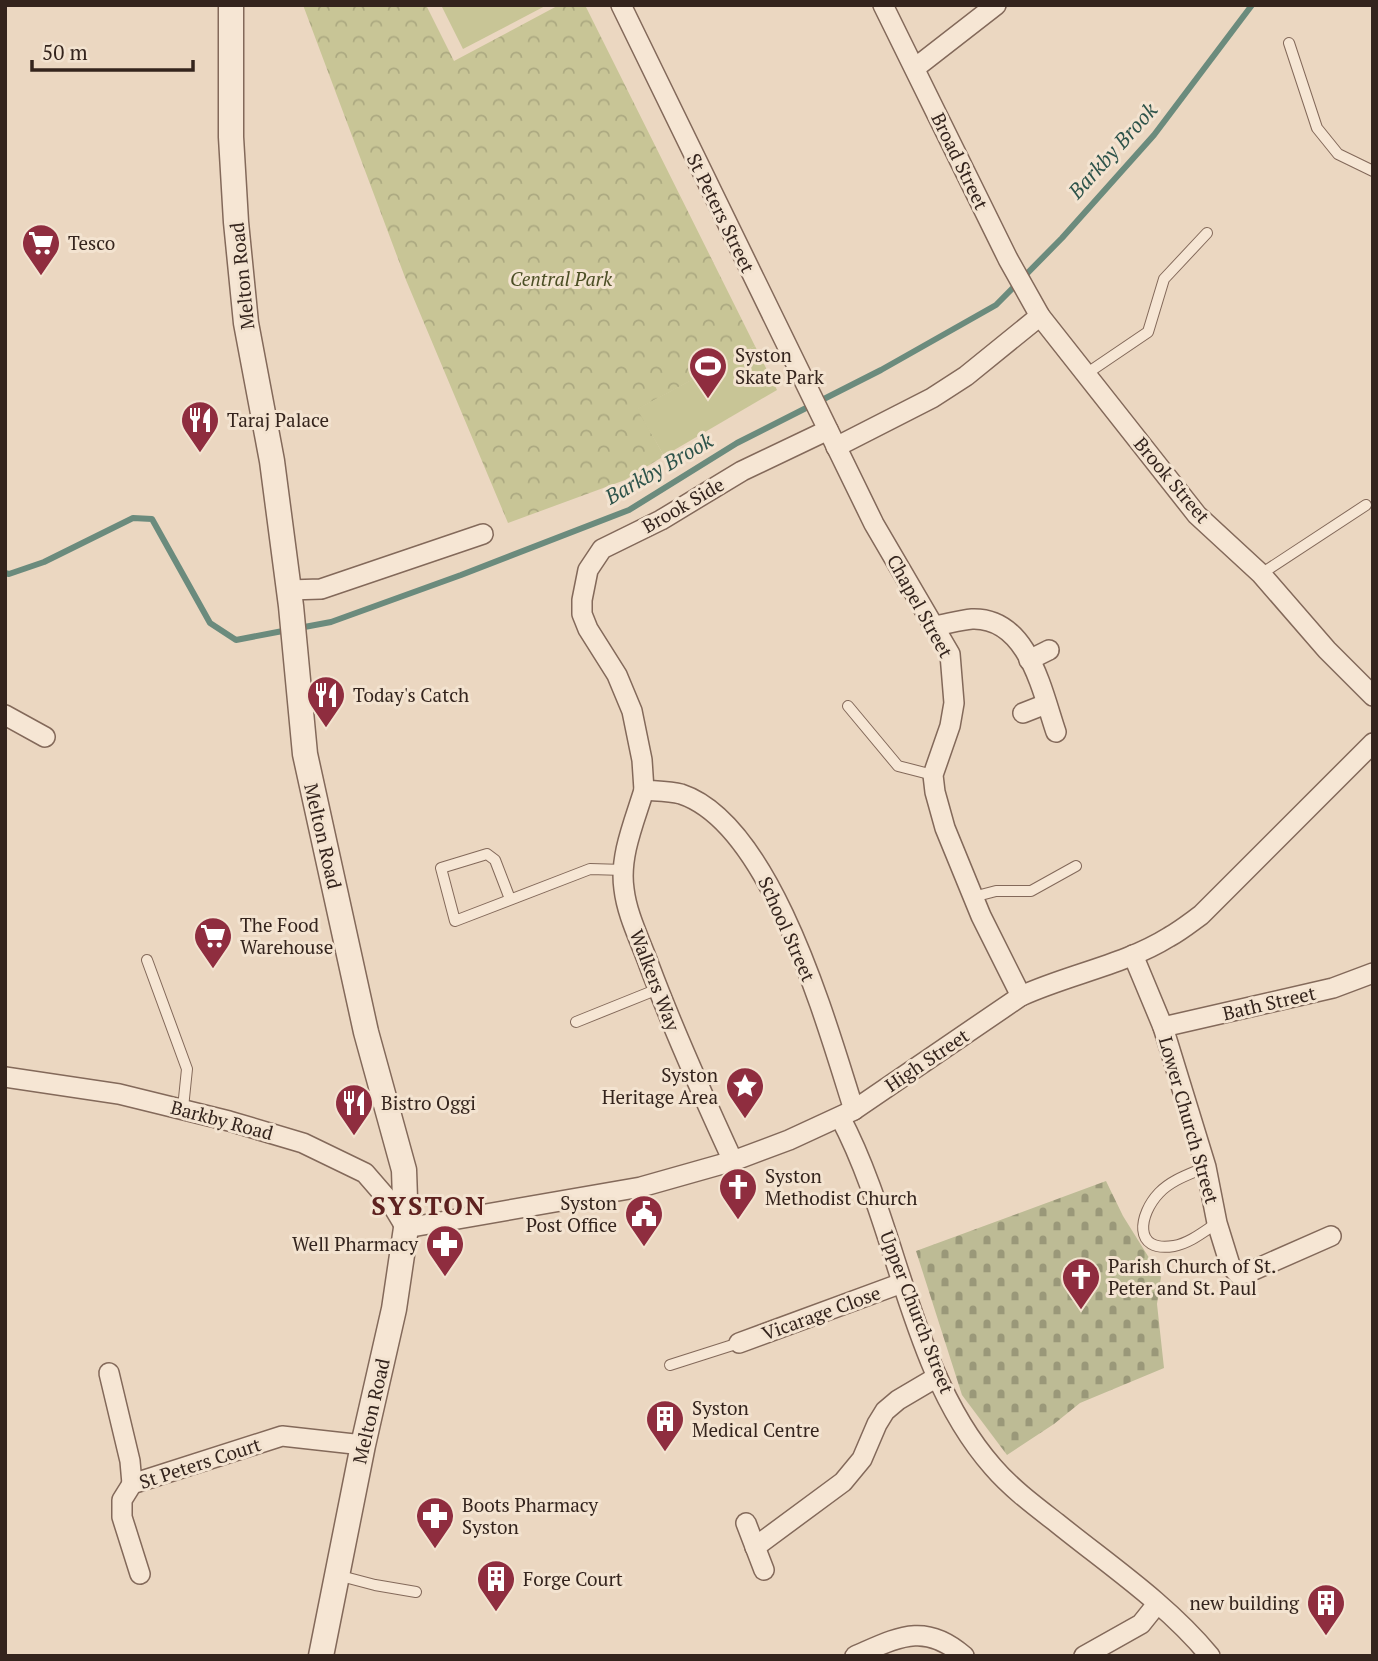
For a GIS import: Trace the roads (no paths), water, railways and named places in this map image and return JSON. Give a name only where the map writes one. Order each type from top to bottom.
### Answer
[{"type":"street","name":"Melton Road","points":[[231,5],[231,137],[237,235],[246,323],[272,461],[290,598],[305,754],[366,1032],[404,1170],[406,1228],[394,1309],[362,1445],[321,1656]]},
{"type":"street","name":"St Peters Street","points":[[621,5],[829,432]]},
{"type":"street","name":"Broad Street","points":[[883,5],[1008,259],[1040,316]]},
{"type":"street","points":[[915,68],[996,5]]},
{"type":"street","name":"Brook Street","points":[[1040,316],[1197,515],[1261,574],[1327,650],[1373,696]]},
{"type":"street","name":"Brook Side","points":[[643,790],[642,760],[632,711],[617,675],[587,629],[582,614],[588,570],[602,548],[661,520],[743,471],[829,432],[932,398],[966,376],[1040,316]]},
{"type":"street","name":"Chapel Street","points":[[829,432],[873,524],[950,654],[954,704],[950,726],[933,775]]},
{"type":"street","points":[[290,598],[483,534]]},
{"type":"street","points":[[935,626],[972,619],[1002,626],[1017,639],[1029,660],[1056,732]]},
{"type":"street","points":[[1029,660],[1049,650]]},
{"type":"street","points":[[1023,713],[1046,704]]},
{"type":"street","points":[[5,715],[45,737]]},
{"type":"street","name":"High Street","points":[[406,1228],[641,1187],[733,1161],[847,1114],[1021,996],[1133,955],[1168,938],[1201,915],[1373,743]]},
{"type":"street","points":[[933,775],[945,828],[973,897],[1021,996]]},
{"type":"street","name":"Walkers Way","points":[[643,790],[624,870],[624,888],[630,914],[674,1030],[733,1161]]},
{"type":"street","name":"School Street","points":[[643,790],[681,794],[708,810],[734,832],[762,872],[785,917],[822,1010],[847,1114]]},
{"type":"street","name":"Lower Church Street","points":[[1133,955],[1163,1027],[1206,1167],[1217,1223],[1230,1265],[1238,1274],[1247,1273],[1331,1236]]},
{"type":"street","name":"Bath Street","points":[[1163,1027],[1333,988],[1373,972]]},
{"type":"street","name":"Barkby Road","points":[[5,1077],[119,1094],[183,1108],[303,1143],[365,1173],[391,1203],[406,1228]]},
{"type":"street","name":"Upper Church Street","points":[[847,1114],[852,1140],[937,1377],[963,1425],[992,1467],[1027,1499],[1173,1616],[1209,1656]]},
{"type":"street","name":"Vicarage Close","points":[[739,1343],[902,1283]]},
{"type":"street","points":[[109,1373],[130,1461],[132,1484]]},
{"type":"street","points":[[755,1547],[843,1482],[862,1459],[885,1411],[937,1377]]},
{"type":"street","name":"St Peters Court","points":[[140,1574],[122,1517],[122,1500],[132,1484],[282,1436],[362,1445]]},
{"type":"street","points":[[746,1523],[764,1570]]},
{"type":"street","points":[[1084,1656],[1141,1624],[1157,1604]]},
{"type":"street","points":[[855,1656],[915,1634],[953,1646],[964,1656]]},
{"type":"lane","points":[[1289,43],[1317,128],[1338,154],[1373,171]]},
{"type":"lane","points":[[1086,374],[1148,332],[1164,279],[1208,233]]},
{"type":"lane","points":[[1261,574],[1366,505]]},
{"type":"lane","points":[[848,706],[898,766],[933,775]]},
{"type":"lane","points":[[510,899],[495,860],[487,853],[441,868],[455,921],[590,869],[624,870]]},
{"type":"lane","points":[[973,897],[996,891],[1031,891],[1076,866]]},
{"type":"lane","points":[[147,960],[187,1069],[183,1108]]},
{"type":"lane","points":[[576,1022],[658,989]]},
{"type":"lane","points":[[1206,1167],[1172,1182],[1159,1193],[1143,1220],[1143,1232],[1149,1243],[1158,1247],[1173,1246],[1187,1242],[1217,1223]]},
{"type":"lane","points":[[670,1365],[739,1343]]},
{"type":"lane","points":[[337,1575],[416,1592]]},
{"type":"waterway","name":"Barkby Brook","points":[[299,628],[331,622],[629,510],[737,443],[881,370],[996,305],[1062,238],[1154,135],[1252,5]]},
{"type":"waterway","name":"Barkby Brook","points":[[5,573],[44,562],[133,518],[152,519],[210,623],[236,640],[288,630]]},
{"type":"place","name":"Tesco","points":[[41,277]]},
{"type":"place","name":"Syston Skate Park","points":[[708,400]]},
{"type":"place","name":"Taraj Palace","points":[[200,454]]},
{"type":"place","name":"Today's Catch","points":[[326,729]]},
{"type":"place","name":"The Food Warehouse","points":[[213,970]]},
{"type":"place","name":"Syston Heritage Area","points":[[745,1120]]},
{"type":"place","name":"Bistro Oggi","points":[[354,1137]]},
{"type":"place","name":"Syston Methodist Church","points":[[738,1221]]},
{"type":"place","name":"Syston Post Office","points":[[644,1248]]},
{"type":"place","name":"Well Pharmacy","points":[[445,1278]]},
{"type":"place","name":"Parish Church of St. Peter and St. Paul","points":[[1081,1311]]},
{"type":"place","name":"Syston Medical Centre","points":[[665,1453]]},
{"type":"place","name":"Boots Pharmacy Syston","points":[[435,1550]]},
{"type":"place","name":"Forge Court","points":[[496,1613]]},
{"type":"place","name":"new building","points":[[1326,1637]]},
{"type":"district","name":"SYSTON","points":[[429,1206]]},
{"type":"park label","name":"Central Park","points":[[561,279]]}]
